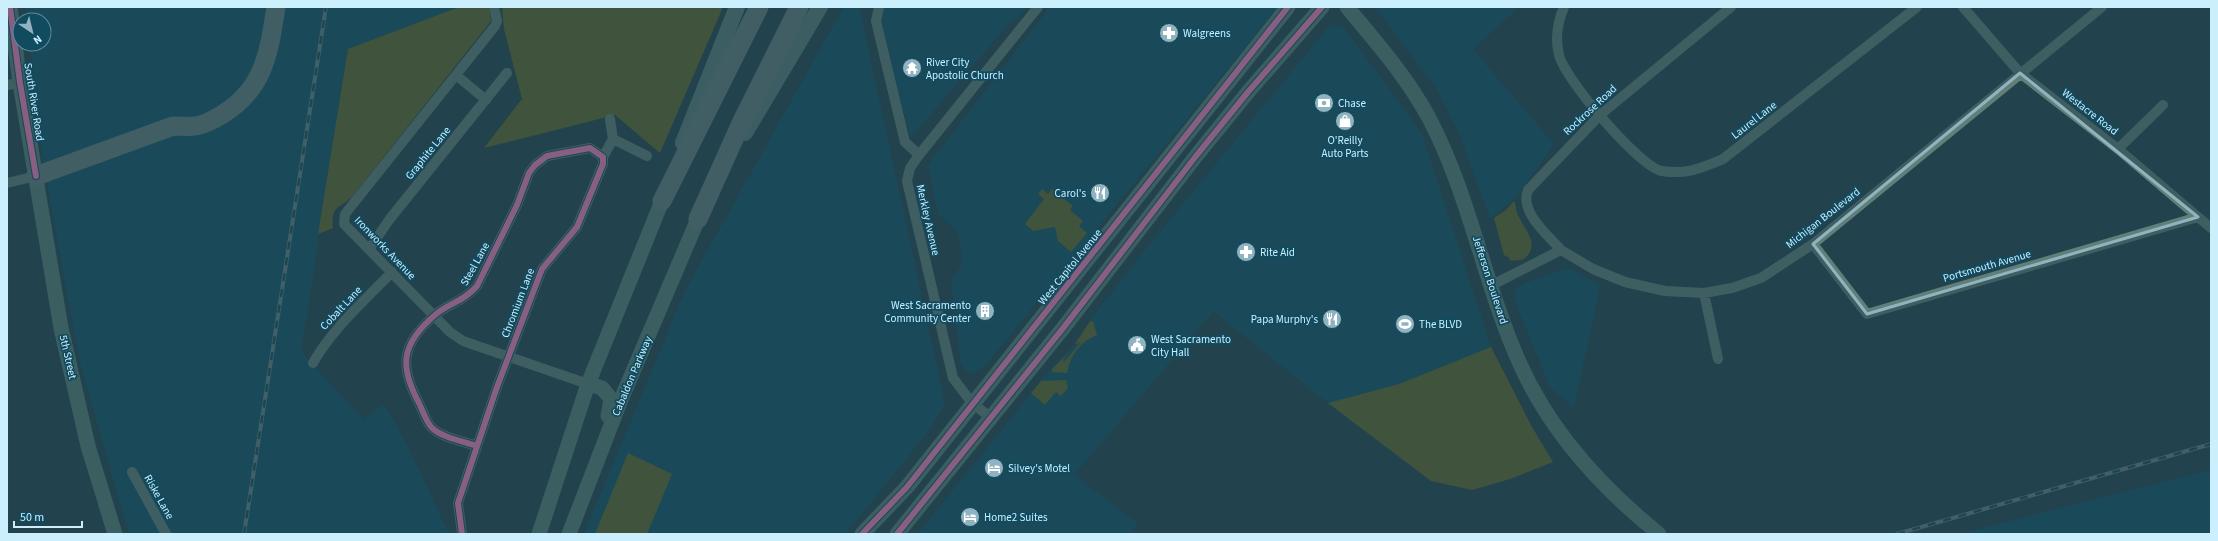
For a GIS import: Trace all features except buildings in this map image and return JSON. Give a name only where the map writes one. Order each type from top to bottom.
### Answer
[{"type":"highway","points":[[36,176],[173,126],[196,126],[218,117],[231,109],[250,90],[263,68],[270,41],[276,7]]},
{"type":"highway","points":[[662,201],[759,7]]},
{"type":"highway","points":[[698,219],[743,119],[799,7]]},
{"type":"main road","name":"South River Road","points":[[10,7],[9,23],[13,84],[36,176]]},
{"type":"main road","points":[[539,534],[588,384],[662,201],[700,98],[737,7]]},
{"type":"main road","points":[[698,219],[752,122],[820,7]]},
{"type":"main road","name":"West Capitol Avenue","points":[[862,534],[907,487],[972,403],[1120,220],[1288,7]]},
{"type":"main road","points":[[897,534],[990,417],[1064,328],[1248,92],[1322,7]]},
{"type":"main road","name":"Jefferson Boulevard","points":[[1347,7],[1414,92],[1429,118],[1458,182],[1510,340],[1536,398],[1570,446],[1605,486],[1659,534]]},
{"type":"main road","points":[[1185,171],[1181,163],[1196,124]]},
{"type":"main road","name":"5th Street","points":[[36,176],[61,328],[88,446],[115,534]]},
{"type":"main road","name":"Cabaldon Parkway","points":[[569,534],[698,219]]},
{"type":"main road","points":[[1120,220],[1114,250],[1120,255]]},
{"type":"main road","points":[[588,384],[602,388],[611,399],[610,409],[594,450],[594,471]]},
{"type":"street","name":"Ironworks Avenue","points":[[494,7],[497,22],[456,76],[345,214],[343,219],[346,228],[370,248],[450,332],[463,341],[588,384]]},
{"type":"street","points":[[879,7],[876,21],[905,142],[919,155]]},
{"type":"street","name":"Merkley Avenue","points":[[990,417],[972,403],[953,378],[908,187],[910,168],[1038,7]]},
{"type":"street","name":"Laurel Lane","points":[[1564,7],[1560,18],[1558,39],[1559,55],[1571,80],[1600,115],[1636,154],[1660,171],[1690,173],[1723,159],[1917,7]]},
{"type":"street","name":"Rockrose Road","points":[[1561,250],[1526,208],[1524,198],[1528,190],[1534,182],[1600,115],[1731,7]]},
{"type":"street","name":"Westacre Road","points":[[1963,7],[2020,73],[2118,149],[2206,221]]},
{"type":"street","name":"Michigan Boulevard","points":[[1561,250],[1593,269],[1626,282],[1665,291],[1704,293],[1732,288],[1761,278],[1813,244],[2102,7]]},
{"type":"street","name":"Graphite Lane","points":[[370,248],[507,73]]},
{"type":"street","points":[[456,76],[486,100]]},
{"type":"street","points":[[2118,149],[2163,105]]},
{"type":"street","points":[[610,119],[613,139],[647,156]]},
{"type":"street","name":"Chromium Lane","points":[[462,534],[458,503],[464,483],[509,356],[542,269],[577,227],[602,169],[604,157],[613,139]]},
{"type":"street","name":"Steel Lane","points":[[477,446],[439,432],[431,427],[410,387],[404,362],[410,345],[434,316],[468,296],[477,286],[517,205],[529,173],[535,165],[547,156],[590,148],[604,157]]},
{"type":"street","points":[[7,183],[36,176]]},
{"type":"street","name":"Portsmouth Avenue","points":[[1813,244],[1867,314],[2206,221]]},
{"type":"street","points":[[1492,285],[1561,250]]},
{"type":"street","name":"Cobalt Lane","points":[[313,363],[333,333],[392,272]]},
{"type":"street","points":[[1704,293],[1718,359]]},
{"type":"street","name":"Riske Lane","points":[[132,472],[166,534]]},
{"type":"highlighted area","points":[[2020,73],[2198,217],[1867,314],[1813,244]]},
{"type":"shaded area","points":[[26,7],[459,7],[348,49],[301,352],[363,419],[384,405],[403,437],[449,534],[129,534],[80,362],[43,162],[31,52],[52,52],[52,12],[26,12]]},
{"type":"shaded area","points":[[459,7],[489,7],[491,21],[352,197],[336,209],[333,216],[333,228],[318,234],[348,49]]},
{"type":"shaded area","points":[[502,7],[723,7],[660,153],[615,115],[484,148],[522,99],[504,29]]},
{"type":"shaded area","points":[[844,7],[859,7],[945,404],[928,432],[845,534],[584,534],[685,291]]},
{"type":"shaded area","points":[[873,7],[1027,7],[1017,19],[1012,20],[911,137]]},
{"type":"shaded area","points":[[1050,7],[1278,7],[983,368],[969,374],[961,363],[951,281],[962,264],[962,254],[958,233],[938,213],[928,165]]},
{"type":"shaded area","points":[[1375,7],[1517,8],[1473,50],[1554,144],[1515,199],[1490,218],[1459,132],[1437,89]]},
{"type":"shaded area","points":[[1331,24],[1345,29],[1422,134],[1491,347],[1399,384],[1328,403],[1213,311],[1074,475],[1138,524],[1130,534],[918,534],[1050,370],[1074,346],[1091,319],[1142,254]]},
{"type":"shaded area","points":[[1042,189],[1048,194],[1052,189],[1073,206],[1070,210],[1083,221],[1079,226],[1087,233],[1071,252],[1058,241],[1055,227],[1033,231],[1025,224],[1044,199],[1038,194]]},
{"type":"shaded area","points":[[1513,202],[1515,202],[1517,214],[1530,237],[1532,247],[1526,257],[1516,261],[1509,260],[1510,258],[1504,255],[1494,218],[1506,210]]},
{"type":"shaded area","points":[[1568,268],[1600,285],[1574,408],[1550,387],[1515,301],[1516,288]]},
{"type":"shaded area","points":[[1090,321],[1093,321],[1097,335],[1081,345],[1073,355],[1068,366],[1067,373],[1052,372],[1052,369],[1070,351],[1063,360],[1064,362],[1080,343],[1075,344]]},
{"type":"shaded area","points":[[1491,347],[1532,427],[1553,462],[1510,479],[1472,490],[1431,481],[1328,403],[1399,384]]},
{"type":"shaded area","points":[[1066,380],[1068,388],[1061,396],[1056,392],[1045,405],[1031,393],[1041,381]]},
{"type":"shaded area","points":[[628,453],[672,474],[647,534],[595,534]]},
{"type":"shaded area","points":[[2211,470],[2211,534],[1959,534]]},
{"type":"railway","points":[[244,534],[326,7]]},
{"type":"railway","points":[[1897,534],[2211,444]]},
{"type":"cycle path","points":[[10,7],[20,83],[36,176]]},
{"type":"cycle path","points":[[862,534],[907,487],[1288,7]]},
{"type":"cycle path","points":[[897,534],[1064,327],[1196,156],[1248,92],[1322,7]]},
{"type":"cycle path","points":[[462,534],[458,503],[497,387],[542,269],[577,227],[603,164],[603,157],[590,148],[547,156],[535,165],[529,173],[517,205],[477,286],[466,296],[435,315],[415,336],[410,346],[406,367],[408,378],[430,426],[453,439],[477,446]]},
{"type":"place","name":"Walgreens","points":[[1169,33]]},
{"type":"place","name":"River City Apostolic Church","points":[[912,68]]},
{"type":"place","name":"Chase","points":[[1324,103]]},
{"type":"place","name":"O'Reilly Auto Parts","points":[[1345,121]]},
{"type":"place","name":"Carol's","points":[[1100,193]]},
{"type":"place","name":"Rite Aid","points":[[1246,252]]},
{"type":"place","name":"West Sacramento Community Center","points":[[985,311]]},
{"type":"place","name":"Papa Murphy's","points":[[1332,319]]},
{"type":"place","name":"The BLVD","points":[[1405,324]]},
{"type":"place","name":"West Sacramento City Hall","points":[[1137,345]]},
{"type":"place","name":"Silvey's Motel","points":[[994,468]]},
{"type":"place","name":"Home2 Suites","points":[[970,517]]}]
